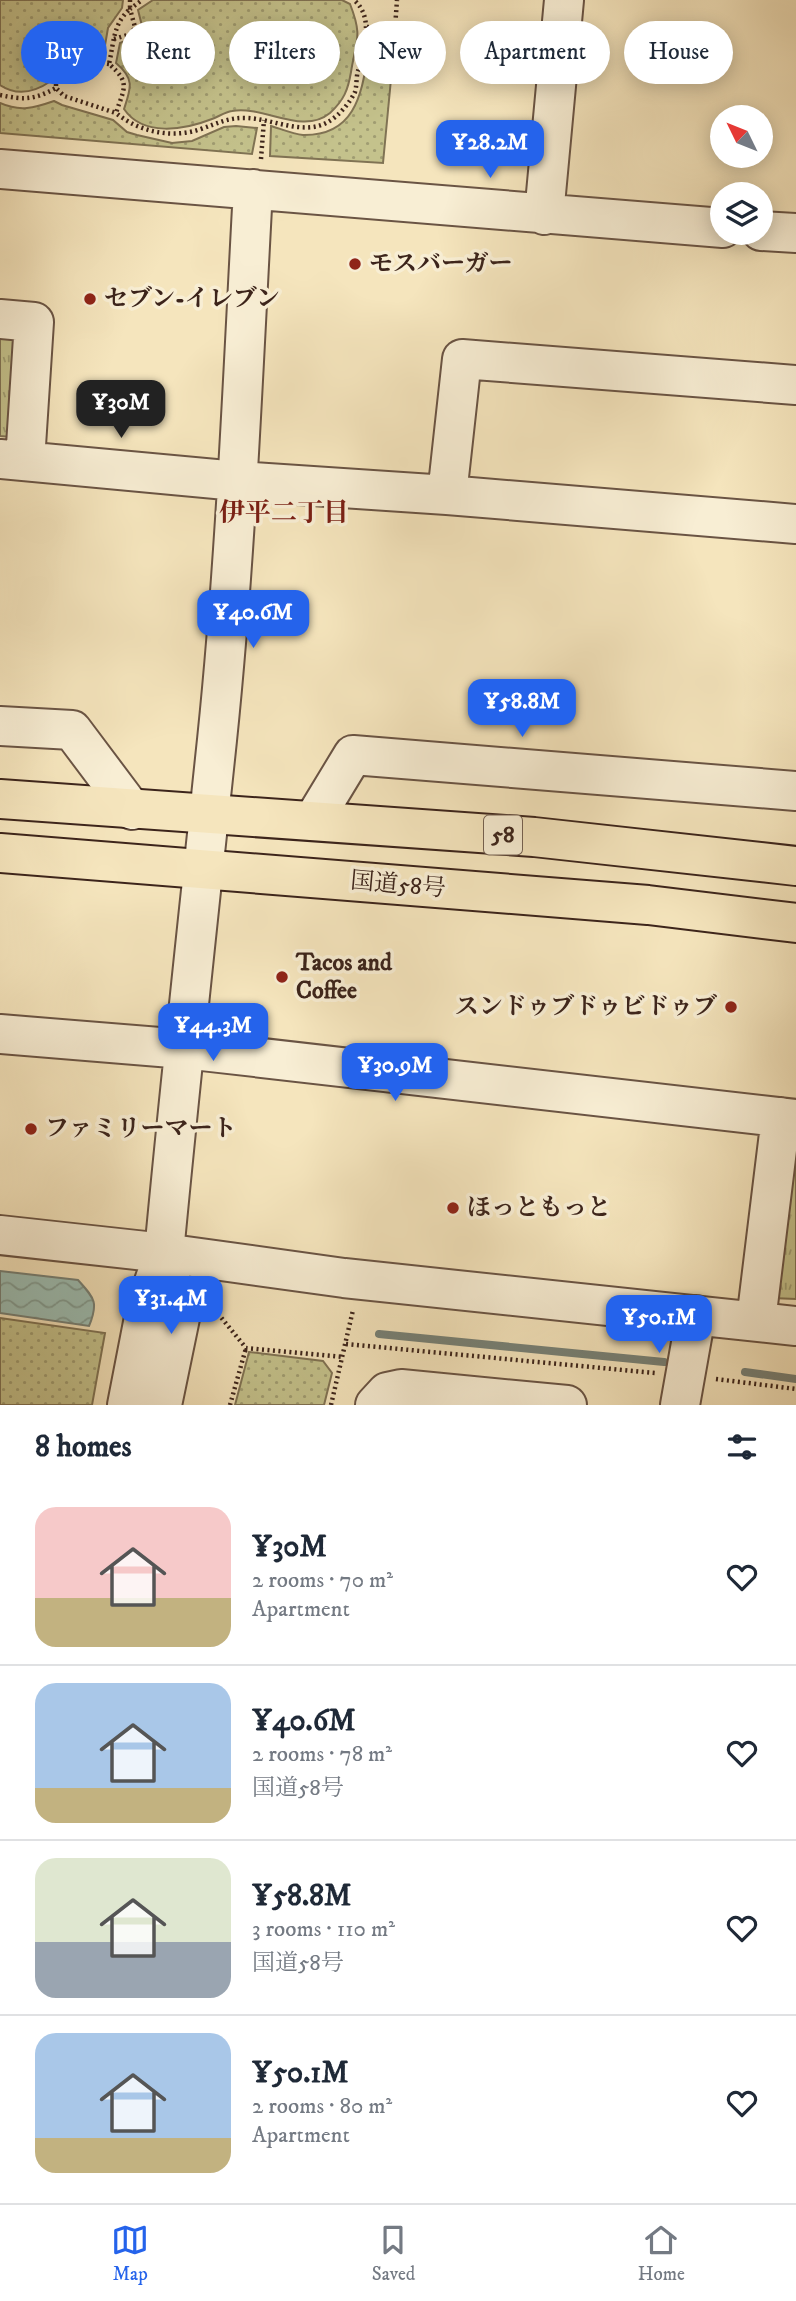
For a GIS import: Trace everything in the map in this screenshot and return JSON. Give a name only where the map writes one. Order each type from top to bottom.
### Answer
[{"type":"highway","name":"58","points":[[0,799],[534,837],[796,866]]},
{"type":"highway","name":"国道58号","points":[[0,853],[648,905],[796,923]]},
{"type":"street","points":[[544,215],[564,0]]},
{"type":"street","points":[[0,169],[257,176],[544,215],[710,227]]},
{"type":"street","points":[[127,1405],[147,1302],[163,1253],[204,868],[237,481],[257,176]]},
{"type":"street","points":[[773,231],[796,233]]},
{"type":"street","points":[[0,319],[34,321],[13,460],[237,481],[447,495],[796,524]]},
{"type":"street","points":[[447,495],[462,359],[796,385]]},
{"type":"street","points":[[0,726],[72,730],[132,810]]},
{"type":"street","points":[[313,821],[353,755],[796,791]]},
{"type":"street","points":[[0,1034],[184,1049],[789,1118],[756,1321]]},
{"type":"street","points":[[0,1235],[163,1253],[358,1280],[796,1326]]},
{"type":"street","points":[[162,1405],[180,1318],[163,1253]]},
{"type":"street","points":[[683,1390],[696,1315]]},
{"type":"street","points":[[375,1405],[387,1392],[401,1389],[566,1405]]},
{"type":"path","points":[[114,39],[131,34],[135,27],[130,0]]},
{"type":"path","points":[[109,64],[115,28],[122,16],[142,0]]},
{"type":"path","points":[[354,0],[358,3],[365,21]]},
{"type":"path","points":[[396,21],[397,0]]},
{"type":"path","points":[[116,113],[125,88],[122,75],[109,64],[83,60],[63,61],[56,71],[56,88],[64,96],[116,113],[130,125],[154,132],[182,134],[200,130],[228,118],[264,120],[300,128],[324,125],[339,114],[356,84]]},
{"type":"path","points":[[0,95],[23,99],[43,95],[56,88]]},
{"type":"path","points":[[257,176],[264,120]]},
{"type":"path","points":[[209,1303],[246,1348],[343,1357]]},
{"type":"path","points":[[331,1405],[354,1307]]},
{"type":"path","points":[[346,1344],[683,1390],[796,1389]]},
{"type":"path","points":[[230,1405],[246,1348]]},
{"type":"green space","points":[[0,0],[123,0],[122,8],[107,34],[107,21],[21,21],[21,84],[46,84],[26,92],[13,91],[0,85]]},
{"type":"green space","points":[[153,0],[342,0],[350,4],[355,21],[354,56],[345,94],[330,113],[307,122],[244,110],[177,128],[165,129],[142,124],[124,109],[130,84],[215,84],[215,21],[141,21],[138,10]]},
{"type":"green space","points":[[121,43],[121,68],[116,63]]},
{"type":"green space","points":[[391,84],[383,163],[270,156],[271,126],[303,135],[323,133],[338,126],[349,115],[362,86]]},
{"type":"green space","points":[[54,101],[113,120],[127,132],[172,143],[192,141],[224,127],[257,128],[252,154],[0,133],[0,103],[27,108]]},
{"type":"green space","points":[[0,331],[21,341],[11,437],[0,436]]},
{"type":"green space","points":[[796,1141],[796,1299],[772,1298]]},
{"type":"green space","points":[[0,1318],[105,1333],[92,1405],[0,1405]]},
{"type":"green space","points":[[249,1352],[323,1361],[332,1373],[324,1405],[235,1405]]},
{"type":"water","points":[[0,1271],[78,1280],[93,1301],[94,1311],[89,1326],[0,1313]]},
{"type":"waterway","points":[[379,1334],[664,1362]]},
{"type":"waterway","points":[[745,1372],[796,1379]]},
{"type":"place","name":"モスバーガー","points":[[355,264]]},
{"type":"place","name":"セブン-イレブン","points":[[90,299]]},
{"type":"place","name":"Tacos and Coffee","points":[[282,977]]},
{"type":"place","name":"スンドゥブドゥビドゥブ","points":[[731,1007]]},
{"type":"place","name":"ファミリーマート","points":[[31,1129]]},
{"type":"place","name":"ほっともっと","points":[[453,1208]]},
{"type":"district","name":"伊平二丁目","points":[[284,513]]}]
